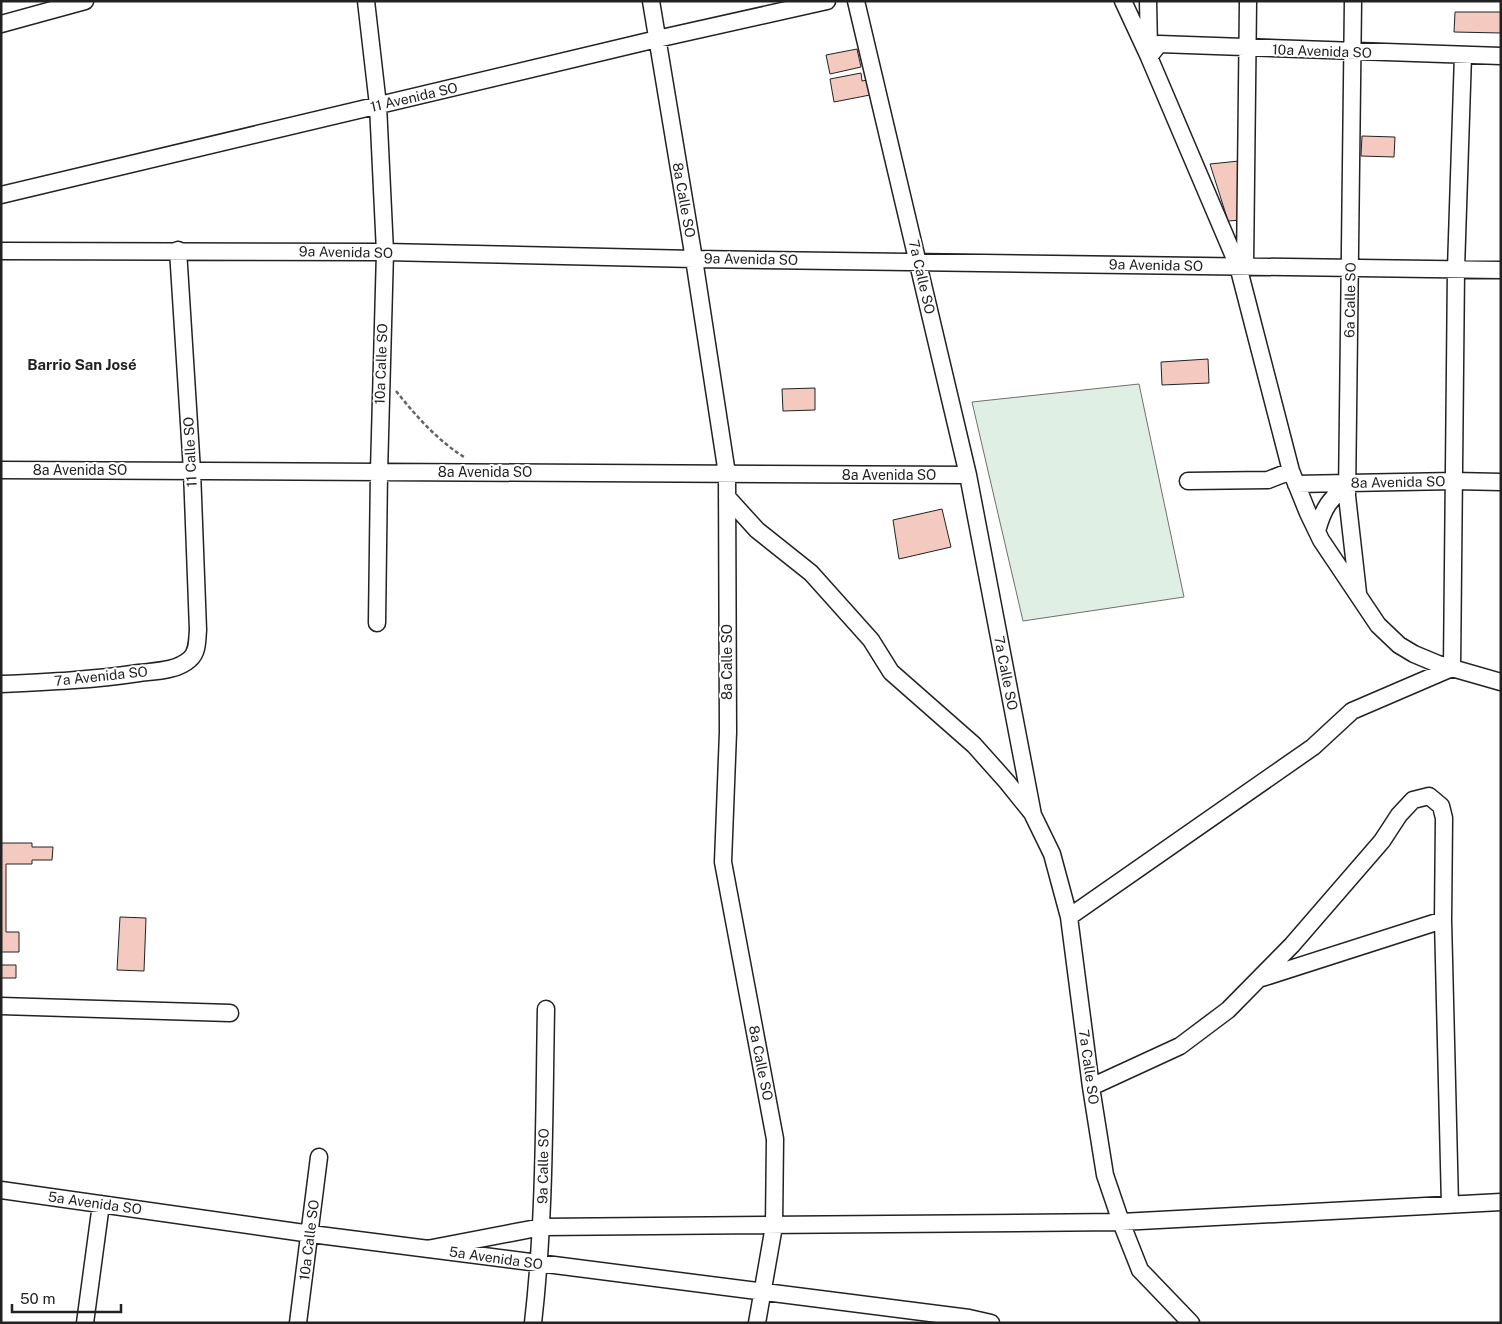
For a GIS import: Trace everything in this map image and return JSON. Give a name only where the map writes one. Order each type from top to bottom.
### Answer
[{"type":"street","points":[[1,24],[85,1]]},
{"type":"street","name":"10a Calle SO","points":[[366,1],[378,105],[384,252],[378,472],[377,623]]},
{"type":"street","name":"8a Calle SO","points":[[650,1],[694,259],[727,474],[728,732],[723,862],[775,1139],[774,1226],[757,1323]]},
{"type":"street","name":"11 Avenida SO","points":[[1,195],[657,39],[826,1]]},
{"type":"street","name":"7a Calle SO","points":[[856,1],[968,475],[1033,815],[1052,854],[1070,917],[1091,1087],[1105,1175],[1140,1270],[1191,1323]]},
{"type":"street","points":[[1123,1],[1242,266],[1293,477],[1316,532],[1358,598],[1378,625],[1399,645],[1414,654],[1452,668],[1501,682]]},
{"type":"street","points":[[1148,1],[1149,56]]},
{"type":"street","points":[[1242,266],[1248,1]]},
{"type":"street","name":"6a Calle SO","points":[[1353,1],[1348,483],[1346,496],[1358,598]]},
{"type":"street","name":"10a Avenida SO","points":[[1149,56],[1159,44],[1501,56]]},
{"type":"street","points":[[1452,668],[1456,269],[1463,55]]},
{"type":"street","name":"11 Calle SO","points":[[178,250],[192,471],[198,630],[195,653]]},
{"type":"street","name":"9a Avenida SO","points":[[1,251],[384,252],[694,259],[1501,270]]},
{"type":"street","name":"8a Avenida SO","points":[[1,470],[968,475]]},
{"type":"street","points":[[1188,481],[1268,480],[1293,477]]},
{"type":"street","name":"8a Avenida SO","points":[[1293,477],[1348,483],[1501,482]]},
{"type":"street","points":[[1316,532],[1320,518],[1329,501],[1348,483]]},
{"type":"street","points":[[727,497],[757,530],[811,573],[871,640],[891,672],[974,745],[1033,815]]},
{"type":"street","name":"7a Avenida SO","points":[[1,684],[96,679],[169,669],[181,665],[195,653]]},
{"type":"street","points":[[1070,917],[1313,747],[1352,711],[1452,668]]},
{"type":"street","points":[[1091,1087],[1180,1046],[1228,1010],[1292,945],[1382,841],[1413,800],[1429,796],[1441,806],[1444,818],[1444,920],[1450,1205]]},
{"type":"street","points":[[1259,979],[1444,920]]},
{"type":"street","points":[[1,1006],[230,1012]]},
{"type":"street","name":"9a Calle SO","points":[[533,1323],[542,1227],[546,1009]]},
{"type":"street","name":"10a Calle SO","points":[[298,1323],[320,1158]]},
{"type":"street","name":"5a Avenida SO","points":[[1,1190],[310,1234],[969,1318],[991,1323]]},
{"type":"street","points":[[427,1249],[542,1227],[1121,1222],[1501,1202]]},
{"type":"street","points":[[85,1323],[101,1204]]},
{"type":"path","points":[[381,373],[417,417],[448,447],[465,457]]},
{"type":"green space","points":[[1139,384],[1184,597],[1023,621],[972,402]]},
{"type":"building","points":[[1455,12],[1501,12],[1501,33],[1454,32]]},
{"type":"building","points":[[857,49],[861,67],[830,74],[826,55]]},
{"type":"building","points":[[861,73],[862,81],[867,80],[870,95],[834,102],[830,79]]},
{"type":"building","points":[[1362,136],[1395,137],[1394,157],[1361,156]]},
{"type":"building","points":[[1239,161],[1242,220],[1228,221],[1210,164]]},
{"type":"building","points":[[1208,359],[1209,383],[1162,385],[1161,362]]},
{"type":"building","points":[[815,388],[815,410],[783,411],[782,389]]},
{"type":"building","points":[[942,509],[951,547],[899,559],[893,520]]},
{"type":"building","points":[[1,843],[32,843],[32,847],[53,847],[52,860],[32,860],[32,864],[6,864],[6,932],[19,932],[19,952],[1,952]]},
{"type":"building","points":[[120,917],[146,918],[144,971],[117,970]]},
{"type":"building","points":[[1,965],[16,965],[16,978],[1,978]]},
{"type":"district","name":"Barrio San José","points":[[82,364]]}]
